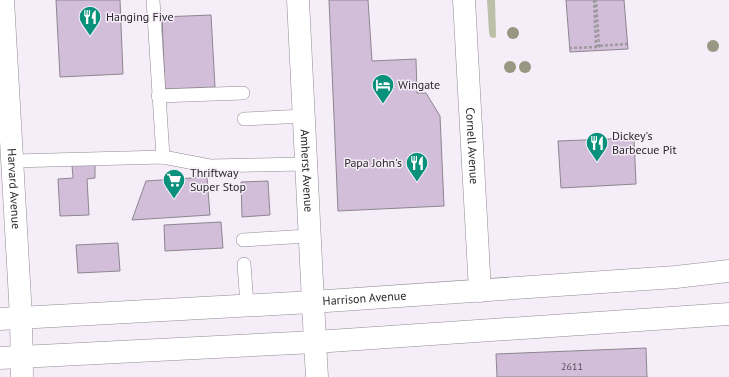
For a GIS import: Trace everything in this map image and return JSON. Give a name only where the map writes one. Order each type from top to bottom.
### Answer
[{"type":"main road","name":"Harvard Avenue","points":[[3,0],[13,161],[7,317],[14,364]]},
{"type":"main road","name":"Amherst Avenue","points":[[298,0],[312,302],[317,377]]},
{"type":"main road","name":"Cornell Avenue","points":[[464,0],[480,291]]},
{"type":"main road","name":"Harrison Avenue","points":[[7,317],[312,302],[676,277],[729,271]]},
{"type":"main road","points":[[14,364],[729,314]]},
{"type":"lane","points":[[153,0],[163,157]]},
{"type":"lane","points":[[158,96],[243,93]]},
{"type":"lane","points":[[244,119],[304,116]]},
{"type":"lane","points":[[13,161],[163,157],[210,166],[306,164]]},
{"type":"lane","points":[[243,240],[310,236]]},
{"type":"lane","points":[[244,264],[247,305]]},
{"type":"path","points":[[595,0],[596,46],[627,44]]},
{"type":"path","points":[[569,48],[599,47],[595,0]]},
{"type":"green space","points":[[487,0],[495,0],[496,37],[494,38],[490,37],[489,32]]},
{"type":"building","name":"Hanging Five","points":[[56,0],[120,0],[123,74],[60,77]]},
{"type":"building","name":"Wingate","points":[[329,0],[368,0],[372,61],[416,59],[417,93],[426,93],[440,116],[444,206],[338,211]]},
{"type":"building","points":[[566,0],[624,0],[628,49],[570,52]]},
{"type":"building","points":[[211,15],[215,87],[165,89],[162,17]]},
{"type":"building","name":"Dickey's Barbecue Pit","points":[[634,138],[636,184],[561,188],[558,141]]},
{"type":"building","points":[[95,163],[95,178],[87,179],[89,215],[60,216],[58,179],[73,178],[72,165]]},
{"type":"building","name":"Thriftway Super Stop","points":[[207,177],[210,215],[132,220],[146,181]]},
{"type":"building","points":[[268,181],[270,215],[242,217],[241,182]]},
{"type":"building","points":[[221,222],[223,248],[165,251],[164,225]]},
{"type":"building","points":[[118,243],[120,271],[78,273],[76,245]]},
{"type":"building","points":[[646,348],[647,377],[497,377],[496,354]]},
{"type":"place","name":"Hanging Five","points":[[90,36]]},
{"type":"place","name":"Wingate","points":[[383,104]]},
{"type":"place","name":"Dickey's Barbecue Pit","points":[[597,162]]},
{"type":"place","name":"Papa John's","points":[[417,182]]},
{"type":"place","name":"Thriftway Super Stop","points":[[174,200]]}]
